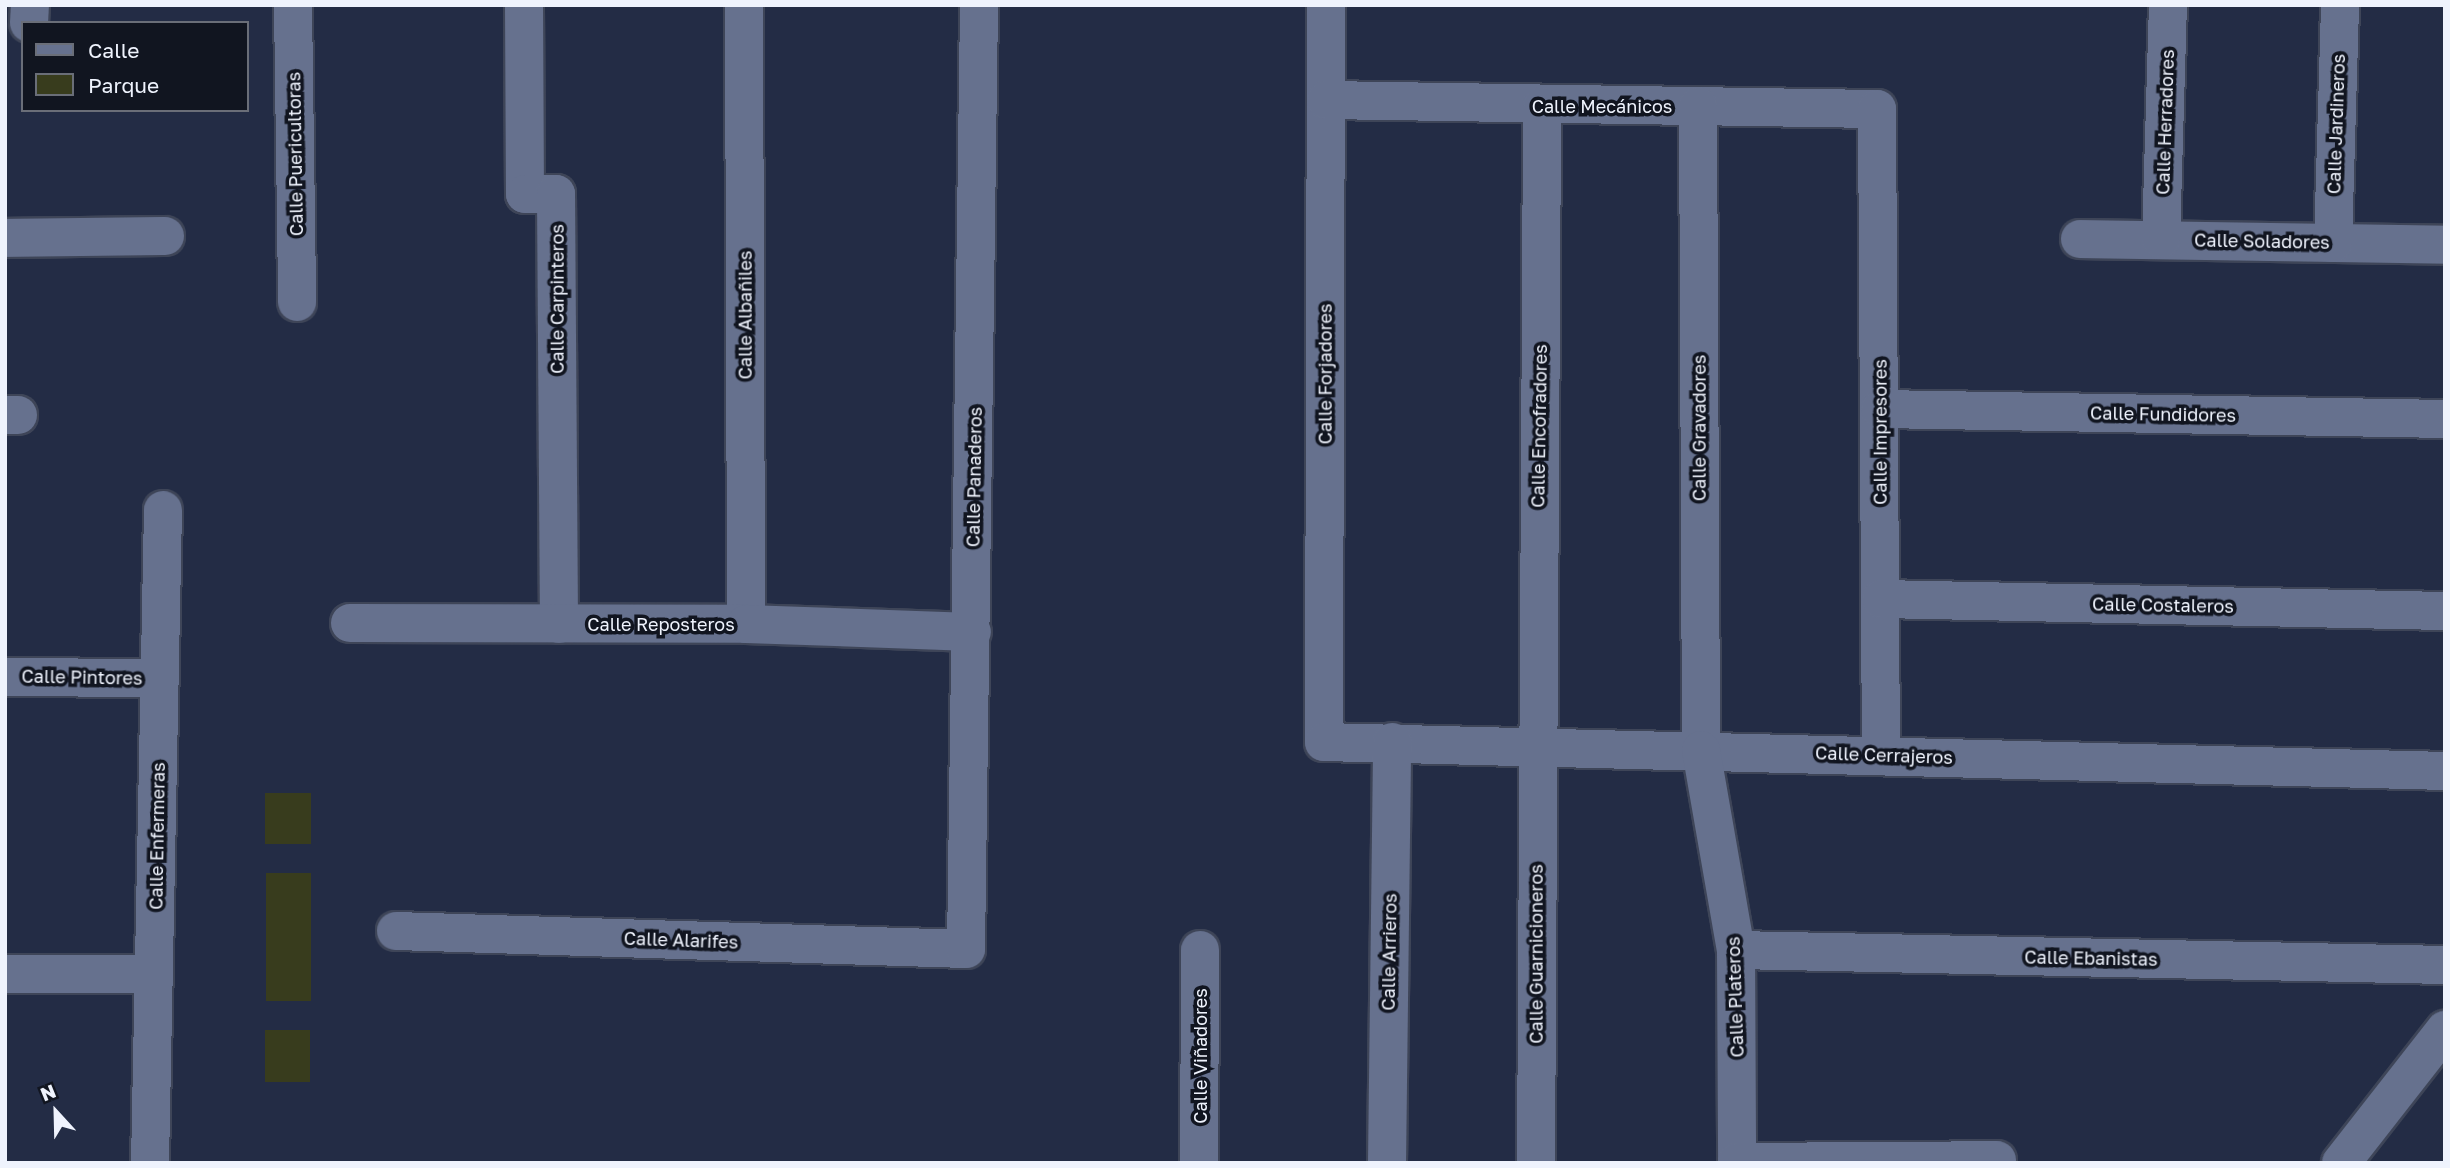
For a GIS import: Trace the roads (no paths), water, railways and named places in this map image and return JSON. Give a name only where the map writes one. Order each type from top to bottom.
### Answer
[{"type":"street","name":"Calle Puericultoras","points":[[293,5],[297,302]]},
{"type":"street","name":"Calle Carpinteros","points":[[524,5],[525,194],[556,194],[559,624]]},
{"type":"street","name":"Calle Albañiles","points":[[744,5],[746,624]]},
{"type":"street","name":"Calle Panaderos","points":[[966,949],[979,5]]},
{"type":"street","name":"Calle Forjadores","points":[[1324,742],[1326,5]]},
{"type":"street","name":"Calle Herradores","points":[[2161,239],[2168,5]]},
{"type":"street","name":"Calle Jardineros","points":[[2333,243],[2340,5]]},
{"type":"street","name":"Calle Mecánicos","points":[[1326,100],[1542,106],[1877,109]]},
{"type":"street","name":"Calle Encofradores","points":[[1537,746],[1542,106]]},
{"type":"street","name":"Calle Gravadores","points":[[1698,106],[1700,750]]},
{"type":"street","name":"Calle Impresores","points":[[1877,109],[1881,755]]},
{"type":"street","points":[[5,238],[166,236]]},
{"type":"street","name":"Calle Soladores","points":[[2080,239],[2445,245]]},
{"type":"street","name":"Calle Fundidores","points":[[1880,409],[2445,418]]},
{"type":"street","name":"Calle Enfermeras","points":[[150,1163],[163,510]]},
{"type":"street","name":"Calle Costaleros","points":[[1881,599],[2445,611]]},
{"type":"street","name":"Calle Reposteros","points":[[350,623],[746,624],[972,632]]},
{"type":"street","name":"Calle Pintores","points":[[5,677],[160,678]]},
{"type":"street","name":"Calle Cerrajeros","points":[[1324,742],[2445,771]]},
{"type":"street","name":"Calle Arrieros","points":[[1387,1163],[1392,742]]},
{"type":"street","name":"Calle Guarnicioneros","points":[[1536,1163],[1537,746]]},
{"type":"street","name":"Calle Plateros","points":[[1700,750],[1736,950],[1737,1162]]},
{"type":"street","name":"Calle Alarifes","points":[[396,931],[966,949]]},
{"type":"street","name":"Calle Viñadores","points":[[1199,1163],[1200,950]]},
{"type":"street","name":"Calle Ebanistas","points":[[1736,950],[2445,965]]},
{"type":"street","points":[[5,974],[154,974]]},
{"type":"street","points":[[2341,1163],[2445,1030]]},
{"type":"street","points":[[1737,1162],[1997,1160]]}]
